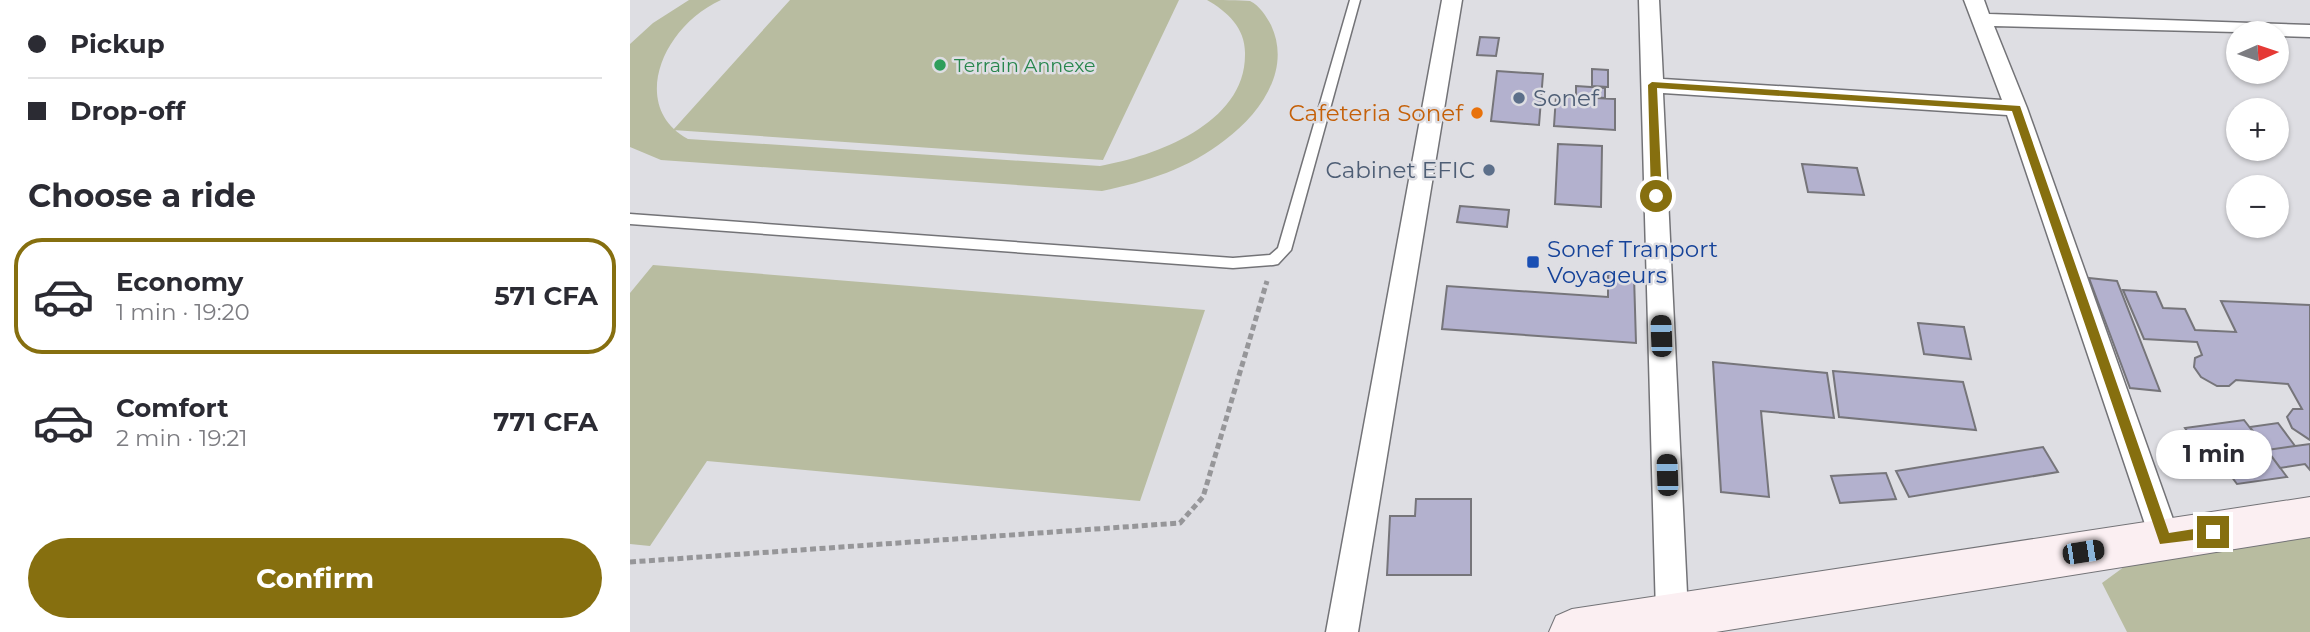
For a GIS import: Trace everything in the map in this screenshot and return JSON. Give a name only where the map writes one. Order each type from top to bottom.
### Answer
[{"type":"street","points":[[1342,632],[1452,0]]},
{"type":"street","points":[[1649,0],[1672,614]]},
{"type":"street","points":[[2165,540],[2016,108],[1978,10],[2310,31]]},
{"type":"street","points":[[1652,85],[2016,108]]},
{"type":"street","points":[[1572,632],[1672,614],[2310,517]]},
{"type":"lane","points":[[630,219],[1233,263],[1273,260],[1284,250],[1356,0]]},
{"type":"path","points":[[630,562],[1180,523],[1203,497],[1273,260]]},
{"type":"green space","points":[[689,0],[721,0],[682,29],[668,48],[660,68],[657,89],[660,108],[670,125],[688,139],[1100,166],[1170,145],[1214,118],[1230,100],[1241,79],[1245,46],[1234,22],[1207,0],[1250,1],[1257,6],[1271,25],[1278,58],[1269,90],[1260,104],[1225,140],[1197,159],[1167,173],[1102,191],[661,160],[630,147],[630,44],[653,23]]},
{"type":"green space","name":"Terrain Annexe","points":[[790,0],[1179,0],[1103,160],[673,130]]},
{"type":"green space","points":[[653,265],[1205,310],[1140,501],[707,461],[650,546],[630,544],[630,293]]},
{"type":"green space","points":[[2310,532],[2310,632],[2127,632],[2102,583],[2128,564]]},
{"type":"building","points":[[1480,37],[1499,38],[1496,56],[1477,55]]},
{"type":"building","points":[[1592,69],[1608,70],[1608,87],[1592,86]]},
{"type":"building","points":[[1497,71],[1543,74],[1539,125],[1491,121]]},
{"type":"building","points":[[1576,86],[1605,88],[1605,98],[1576,96]]},
{"type":"building","points":[[1556,96],[1615,99],[1615,130],[1554,126]]},
{"type":"building","points":[[1558,144],[1602,146],[1601,207],[1555,204]]},
{"type":"building","points":[[1802,164],[1857,168],[1864,195],[1808,192]]},
{"type":"building","points":[[1460,206],[1509,210],[1507,227],[1457,222]]},
{"type":"building","points":[[1608,274],[1634,276],[1636,343],[1442,329],[1447,286],[1608,297]]},
{"type":"building","points":[[2089,278],[2117,281],[2160,391],[2130,388]]},
{"type":"building","points":[[2123,290],[2156,292],[2163,308],[2185,309],[2195,330],[2236,332],[2221,301],[2310,305],[2310,440],[2292,428],[2287,417],[2293,409],[2302,409],[2288,384],[2236,380],[2229,386],[2217,386],[2201,377],[2194,367],[2195,358],[2202,355],[2197,342],[2144,339]]},
{"type":"building","points":[[1918,323],[1964,327],[1971,359],[1924,354]]},
{"type":"building","points":[[1713,362],[1827,373],[1834,418],[1761,411],[1769,497],[1721,492]]},
{"type":"building","points":[[1833,371],[1963,382],[1976,430],[1839,417]]},
{"type":"building","points":[[2244,420],[2267,450],[2206,459],[2185,428]]},
{"type":"building","points":[[2278,423],[2295,446],[2267,450],[2250,427]]},
{"type":"building","points":[[2310,444],[2310,470],[2305,464],[2280,468],[2267,450]]},
{"type":"building","points":[[2043,447],[2058,472],[1909,497],[1896,471]]},
{"type":"building","points":[[2267,450],[2287,477],[2237,484],[2217,457]]},
{"type":"building","points":[[1886,473],[1896,499],[1840,503],[1831,476]]},
{"type":"building","points":[[1416,499],[1471,499],[1471,575],[1387,575],[1390,516],[1415,516]]},
{"type":"place","name":"Terrain Annexe","points":[[940,65]]},
{"type":"place","name":"Sonef","points":[[1519,98]]},
{"type":"place","name":"Cafeteria Sonef","points":[[1477,113]]},
{"type":"place","name":"Cabinet EFIC","points":[[1489,170]]},
{"type":"place","name":"Sonef Tranport Voyageurs","points":[[1533,262]]},
{"type":"route","points":[[1656,196],[1652,85],[2016,108],[2165,540],[2213,532]]}]
